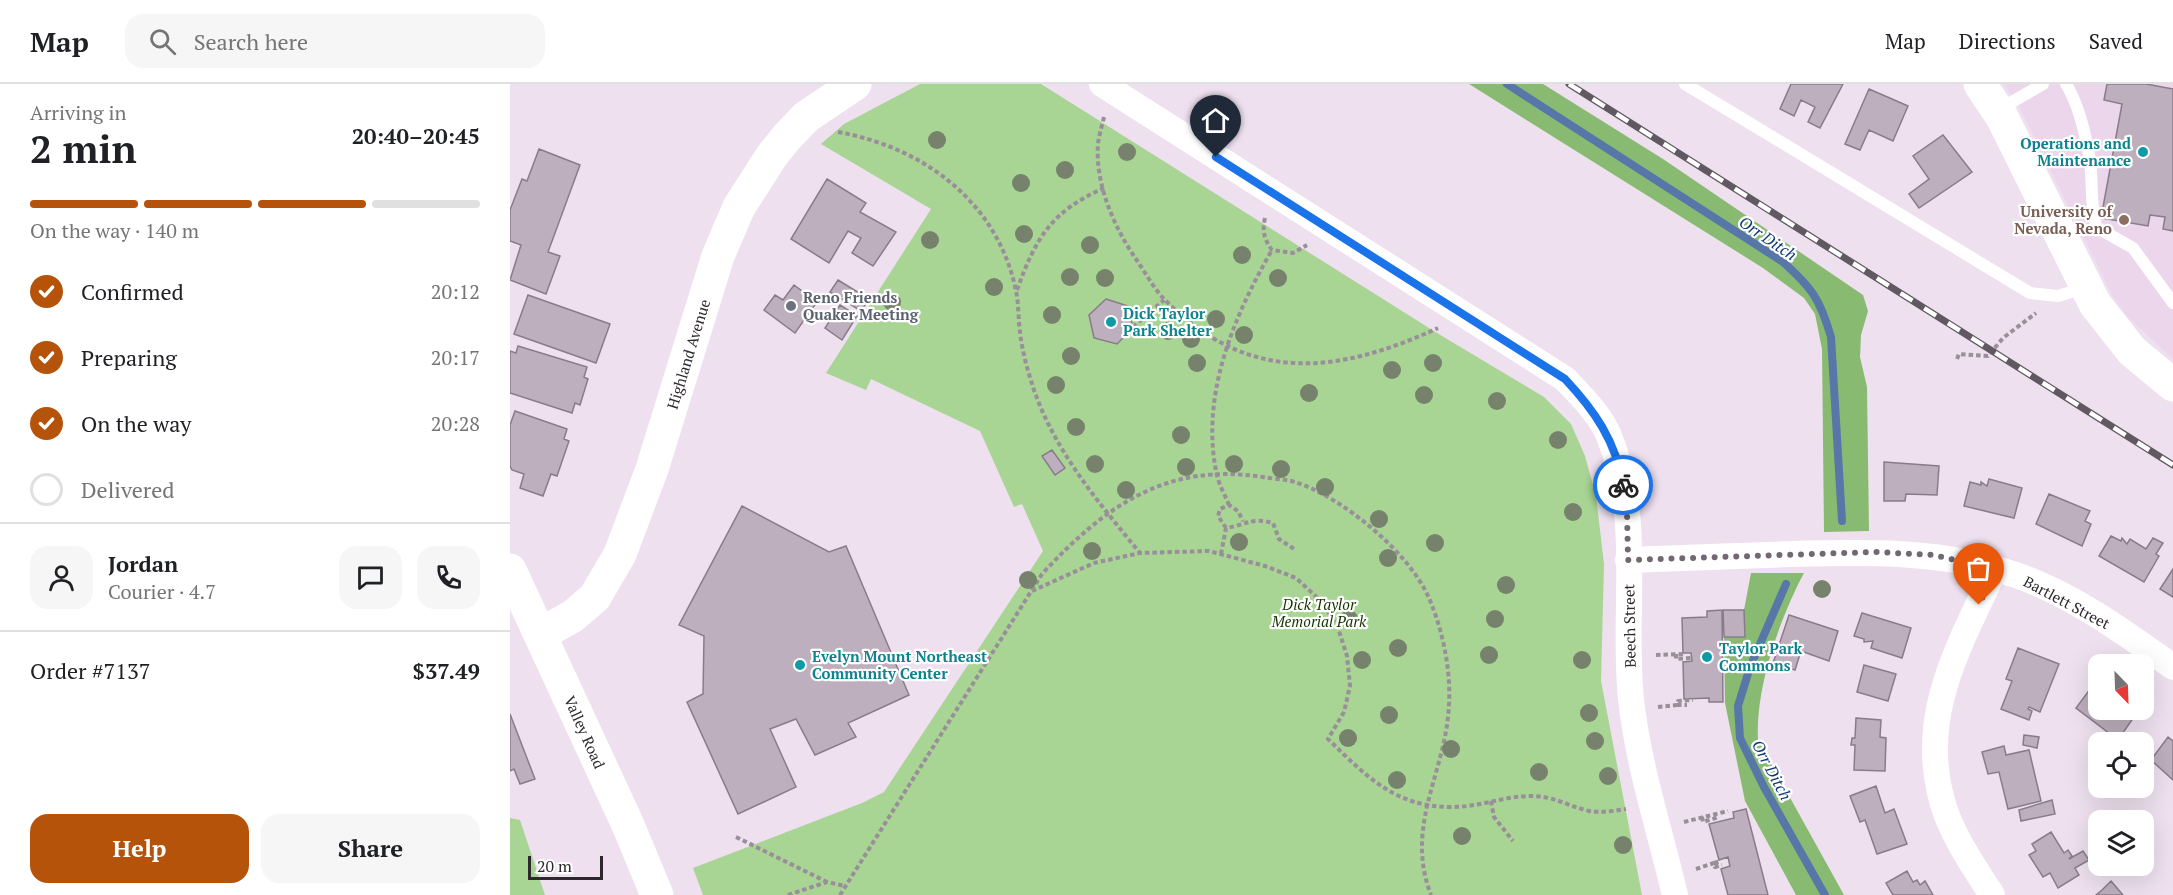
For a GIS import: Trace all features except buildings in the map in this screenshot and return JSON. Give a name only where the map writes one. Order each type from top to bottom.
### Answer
[{"type":"street","name":"Highland Avenue","points":[[541,634],[573,616],[595,597],[620,554],[648,480],[718,256],[749,189],[771,157],[806,117],[855,84]]},
{"type":"street","name":"Beech Street","points":[[1102,84],[1565,379],[1589,405],[1608,435],[1623,488],[1627,512],[1631,700],[1675,895]]},
{"type":"street","points":[[1980,84],[1998,110],[2072,292],[2173,385]]},
{"type":"street","name":"Bartlett Street","points":[[1628,560],[1876,552],[1933,555],[1995,569],[2054,592],[2093,612],[2173,667]]},
{"type":"street","points":[[1992,895],[1969,860],[1947,817],[1936,776],[1934,738],[1941,696],[1950,668],[1995,569]]},
{"type":"street","name":"Valley Road","points":[[510,570],[541,634],[657,895]]},
{"type":"lane","points":[[1684,84],[2030,293],[2072,292]]},
{"type":"lane","points":[[1998,110],[2043,84]]},
{"type":"lane","points":[[2066,84],[2073,96],[2090,162],[2091,209],[2096,227],[2133,248],[2173,303]]},
{"type":"path","points":[[1104,117],[1098,145],[1104,188],[1108,209],[1127,245],[1164,300],[1225,345],[1257,358],[1293,363],[1329,364],[1407,342],[1438,328]]},
{"type":"path","points":[[828,130],[870,138],[901,150],[937,171],[968,196],[993,231],[1016,291],[1020,334],[1034,390],[1054,435],[1078,476],[1140,553]]},
{"type":"path","points":[[1016,291],[1037,243],[1056,216],[1076,201],[1104,188]]},
{"type":"path","points":[[1265,218],[1263,230],[1265,240],[1272,250],[1293,253],[1307,244]]},
{"type":"path","points":[[1243,521],[1238,511],[1229,505],[1216,473],[1212,425],[1225,345],[1252,285],[1272,250]]},
{"type":"path","points":[[1956,359],[1959,354],[1988,356],[2003,338],[2072,292]]},
{"type":"path","points":[[1133,327],[1164,300]]},
{"type":"path","points":[[840,895],[1042,574],[1074,540],[1107,513],[1156,487],[1216,473],[1294,482],[1329,497],[1365,522],[1395,551],[1429,597],[1445,648],[1449,705],[1426,805],[1420,843],[1423,873],[1431,895]]},
{"type":"path","points":[[1221,554],[1226,528],[1218,516],[1220,509],[1229,505]]},
{"type":"path","points":[[1226,528],[1243,521],[1260,519],[1273,523],[1279,539],[1294,549]]},
{"type":"path","points":[[1032,591],[1094,563],[1140,553],[1209,551],[1265,566],[1296,578],[1323,603],[1338,628],[1347,656],[1350,686],[1344,712],[1328,739],[1370,781],[1394,794],[1426,805],[1454,807],[1530,796],[1558,799],[1589,811],[1626,809]]},
{"type":"path","points":[[1676,654],[1676,659],[1690,658]]},
{"type":"path","points":[[1656,655],[1683,654]]},
{"type":"path","points":[[1677,705],[1677,701],[1693,700]]},
{"type":"path","points":[[1658,707],[1688,705]]},
{"type":"path","points":[[1491,801],[1494,817],[1513,841]]},
{"type":"path","points":[[1684,822],[1728,811]]},
{"type":"path","points":[[1702,817],[1703,822],[1719,817]]},
{"type":"path","points":[[736,837],[827,882],[845,886]]},
{"type":"path","points":[[1696,868],[1714,863],[1715,867],[1721,863]]},
{"type":"path","points":[[788,895],[827,882]]},
{"type":"shaded area","name":"University of Nevada, Reno","points":[[2004,84],[2173,84],[2173,359],[2127,316],[2112,295],[2020,108]]},
{"type":"green space","name":"Dick Taylor Memorial Park","points":[[920,84],[1041,84],[1437,333],[1544,397],[1571,424],[1585,456],[1596,496],[1604,564],[1601,681],[1642,895],[703,895],[693,868],[862,803],[884,792],[1043,551],[1022,504],[1014,507],[980,431],[871,379],[866,390],[826,373],[931,209],[821,144],[844,124]]},
{"type":"green space","points":[[1469,84],[1543,84],[1663,159],[1863,295],[1868,311],[1861,335],[1860,357],[1867,387],[1869,531],[1824,532],[1822,349],[1815,314],[1804,298],[1763,268]]},
{"type":"green space","points":[[1751,573],[1804,573],[1786,611],[1771,654],[1761,698],[1758,740],[1844,895],[1796,895],[1745,801],[1725,703],[1724,637],[1744,636],[1744,610]]},
{"type":"green space","points":[[510,818],[520,820],[545,895],[510,895]]},
{"type":"waterway","name":"Orr Ditch","points":[[1507,84],[1783,262],[1808,287],[1819,303],[1831,337],[1842,521]]},
{"type":"waterway","name":"Orr Ditch","points":[[1786,584],[1750,667],[1738,706],[1740,738],[1764,787],[1825,895]]},
{"type":"railway","points":[[1569,84],[2173,465]]},
{"type":"way so far","points":[[1623,485],[1627,512],[1628,560],[1876,552],[1933,555],[1995,569],[1979,605]]},
{"type":"place","name":"Operations and Maintenance","points":[[2143,152]]},
{"type":"place","name":"University of Nevada, Reno","points":[[2124,220]]},
{"type":"place","name":"Reno Friends Quaker Meeting","points":[[791,306]]},
{"type":"place","name":"Dick Taylor Park Shelter","points":[[1111,322]]},
{"type":"place","name":"Taylor Park Commons","points":[[1707,657]]},
{"type":"place","name":"Evelyn Mount Northeast Community Center","points":[[800,665]]},
{"type":"route","points":[[1216,157],[1420,289],[1565,379],[1589,405],[1608,435],[1623,485]]}]
